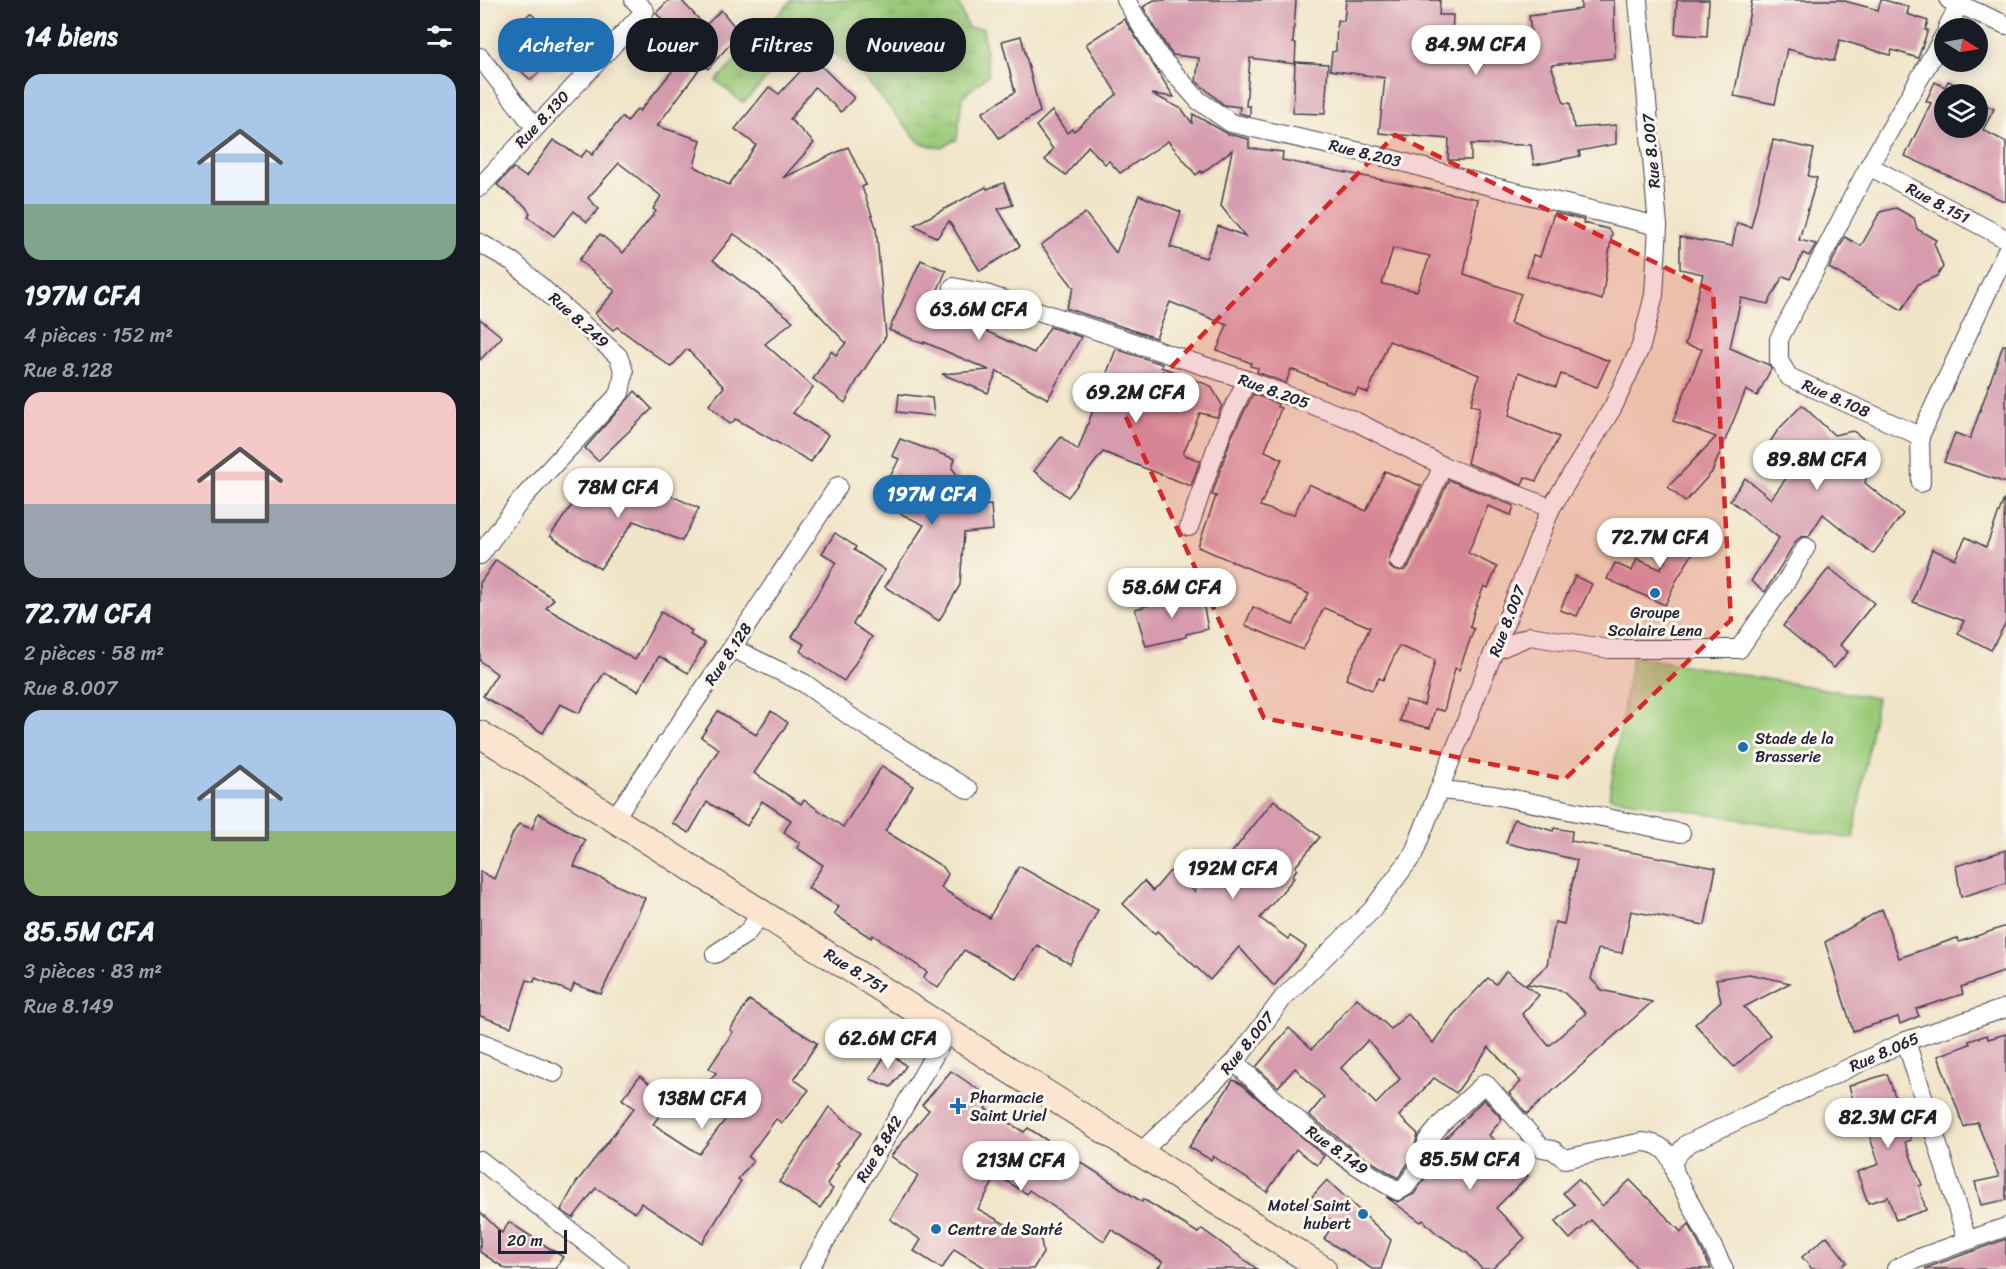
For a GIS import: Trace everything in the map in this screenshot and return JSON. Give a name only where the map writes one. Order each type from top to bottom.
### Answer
[{"type":"main road","name":"Rue 8.751","points":[[480,734],[1323,1269]]},
{"type":"street","name":"Rue 8.203","points":[[1126,0],[1159,56],[1198,100],[1231,123],[1388,158],[1482,184],[1658,226]]},
{"type":"street","name":"Rue 8.007","points":[[1142,1152],[1235,1062],[1283,998],[1372,910],[1413,855],[1551,508],[1613,407],[1641,346],[1654,295],[1658,226],[1638,0]]},
{"type":"street","points":[[1950,18],[1954,1],[1997,13]]},
{"type":"street","name":"Rue 8.130","points":[[480,187],[645,4]]},
{"type":"street","name":"Rue 8.108","points":[[1920,435],[1789,377],[1779,361],[1779,339],[1869,166],[1934,53]]},
{"type":"street","points":[[480,57],[534,126]]},
{"type":"street","name":"Rue 8.151","points":[[1869,166],[2006,239]]},
{"type":"street","name":"Rue 8.249","points":[[480,243],[513,262],[565,306],[618,356],[624,372],[620,393],[521,500],[480,555]]},
{"type":"street","points":[[1921,483],[1920,435],[2006,252]]},
{"type":"street","name":"Rue 8.205","points":[[952,287],[983,293],[1247,380],[1355,421],[1443,466],[1551,508]]},
{"type":"street","points":[[1189,527],[1221,434],[1247,380]]},
{"type":"street","points":[[1399,561],[1443,466]]},
{"type":"street","name":"Rue 8.128","points":[[613,820],[732,648],[838,486]]},
{"type":"street","points":[[1496,650],[1530,636],[1609,649],[1739,649],[1787,580],[1806,547]]},
{"type":"street","points":[[732,648],[804,683],[850,717],[969,790]]},
{"type":"street","points":[[1439,790],[1494,795],[1681,833]]},
{"type":"street","points":[[715,954],[746,934],[763,912]]},
{"type":"street","name":"Rue 8.065","points":[[1673,1160],[1687,1144],[1906,1041],[2006,1008]]},
{"type":"street","name":"Rue 8.842","points":[[809,1269],[949,1030]]},
{"type":"street","points":[[1906,1041],[1967,1240]]},
{"type":"street","points":[[480,1042],[554,1073]]},
{"type":"street","name":"Rue 8.149","points":[[1235,1062],[1316,1138],[1356,1167],[1398,1191],[1405,1187],[1423,1162],[1427,1141],[1442,1123],[1485,1083],[1542,1148],[1553,1150],[1565,1159],[1642,1142],[1663,1148],[1673,1160]]},
{"type":"street","points":[[480,1160],[615,1268]]},
{"type":"street","points":[[1673,1160],[1675,1173],[1724,1269]]},
{"type":"street","points":[[1896,1269],[2006,1227]]},
{"type":"highlighted area","points":[[1395,135],[1713,291],[1731,620],[1565,779],[1264,718],[1125,415]]},
{"type":"green space","points":[[792,0],[957,0],[964,18],[846,18],[846,63],[834,53],[834,18],[775,18]]},
{"type":"green space","points":[[966,23],[968,28],[983,28],[989,75],[962,97],[957,139],[941,148],[920,143],[856,72],[966,72]]},
{"type":"green space","points":[[730,66],[730,72],[773,72],[743,103],[716,81]]},
{"type":"green space","name":"Stade de la Brasserie","points":[[1632,656],[1877,698],[1853,839],[1609,797]]},
{"type":"building","points":[[669,0],[681,0],[698,18],[660,18],[656,13]]},
{"type":"building","points":[[1154,0],[1296,0],[1293,43],[1296,43],[1295,64],[1250,58],[1246,106],[1250,106],[1250,116],[1239,113],[1240,107],[1224,105],[1196,81],[1199,58],[1173,55],[1168,49],[1143,7]]},
{"type":"building","points":[[1346,0],[1440,0],[1439,15],[1453,15],[1452,39],[1532,41],[1529,16],[1581,9],[1581,0],[1614,0],[1615,58],[1551,65],[1564,103],[1570,103],[1574,128],[1616,125],[1616,144],[1579,151],[1580,156],[1534,165],[1531,145],[1471,144],[1471,160],[1448,160],[1449,139],[1379,133],[1385,78],[1330,70],[1332,52],[1336,51],[1337,20],[1344,21]]},
{"type":"building","points":[[1677,0],[1709,0],[1707,36],[1675,34]]},
{"type":"building","points":[[1752,0],[1841,0],[1878,10],[1881,0],[1884,0],[1909,7],[1907,14],[1928,21],[1925,30],[1928,30],[1918,58],[1892,50],[1890,55],[1840,40],[1834,61],[1787,49],[1775,104],[1734,96]]},
{"type":"building","points":[[721,10],[730,21],[730,44],[718,58],[718,18],[713,18]]},
{"type":"building","points":[[530,13],[536,18],[525,18]]},
{"type":"building","points":[[1124,19],[1174,97],[1152,94],[1182,109],[1192,123],[1193,114],[1228,134],[1249,139],[1249,148],[1283,152],[1282,160],[1478,199],[1464,274],[1521,294],[1510,323],[1609,361],[1597,387],[1561,374],[1556,387],[1519,372],[1509,416],[1559,437],[1536,481],[1525,477],[1522,485],[1467,463],[1480,407],[1471,405],[1479,375],[1460,367],[1389,341],[1368,393],[1358,389],[1355,395],[1291,369],[1286,383],[1257,372],[1258,368],[1250,366],[1251,363],[1217,350],[1227,325],[1170,302],[1156,338],[1066,308],[1074,288],[1041,245],[1085,213],[1116,253],[1139,195],[1181,212],[1170,247],[1206,258],[1218,226],[1245,236],[1221,206],[1232,150],[1196,175],[1168,141],[1120,173],[1109,161],[1105,164],[1088,146],[1066,175],[1045,160],[1053,149],[1036,126],[1052,111],[1067,133],[1072,129],[1074,131],[1117,94],[1086,44]],"holes":[[[1393,248],[1430,256],[1417,291],[1382,284]]]},
{"type":"building","points":[[1021,36],[1040,112],[999,138],[982,113],[1015,92],[1002,41]]},
{"type":"building","points":[[1295,62],[1328,64],[1325,114],[1293,113]]},
{"type":"building","points":[[522,72],[539,72],[531,80]]},
{"type":"building","points":[[671,72],[697,72],[657,126],[701,140],[694,166],[729,185],[756,145],[735,129],[769,87],[779,94],[800,72],[827,72],[854,98],[841,112],[815,87],[790,119],[814,143],[783,178],[848,147],[866,185],[862,187],[876,227],[886,336],[845,403],[813,379],[831,351],[836,355],[846,343],[760,252],[734,234],[713,260],[793,321],[765,344],[813,387],[793,413],[828,435],[811,462],[736,419],[730,424],[709,405],[724,387],[687,349],[671,367],[617,327],[613,330],[595,314],[615,291],[579,260],[600,234],[623,253],[656,211],[653,209],[661,196],[619,163],[588,198],[599,209],[587,222],[574,211],[554,236],[528,217],[530,213],[525,206],[497,185],[513,168],[526,177],[553,140],[581,157],[587,150],[592,155],[622,117],[627,122],[637,109],[640,111]]},
{"type":"building","points":[[1934,84],[1934,138],[1988,138],[1988,133],[2006,142],[2006,202],[1905,156],[1931,103],[1926,101]]},
{"type":"building","points":[[1988,106],[1994,109],[1988,120]]},
{"type":"building","points":[[1773,140],[1814,149],[1808,176],[1817,178],[1799,240],[1816,244],[1809,256],[1803,253],[1791,279],[1783,276],[1768,304],[1741,298],[1730,348],[1769,365],[1771,369],[1757,396],[1746,390],[1712,472],[1685,502],[1668,487],[1716,437],[1673,421],[1702,349],[1685,345],[1703,274],[1680,269],[1680,237],[1732,246],[1737,223],[1751,227]]},
{"type":"building","points":[[1004,183],[1013,205],[998,209],[1020,246],[980,271],[949,221],[937,238],[914,225],[986,187],[987,189]]},
{"type":"building","points":[[1896,208],[1914,218],[1917,229],[1936,240],[1934,243],[1943,267],[1937,276],[1918,284],[1902,310],[1829,268],[1845,237],[1861,246],[1880,212]]},
{"type":"building","points":[[1554,213],[1584,220],[1583,223],[1608,229],[1612,233],[1602,300],[1527,276],[1533,255],[1540,257]]},
{"type":"building","points":[[921,260],[946,271],[931,306],[1034,353],[1050,327],[1081,337],[1048,399],[997,371],[988,393],[942,374],[989,370],[924,342],[924,344],[889,330]]},
{"type":"building","points":[[480,319],[502,337],[480,360]]},
{"type":"building","points":[[2003,345],[2006,345],[2006,483],[1944,462],[1955,433],[1970,439]]},
{"type":"building","points":[[1116,349],[1162,364],[1161,367],[1211,386],[1222,405],[1217,417],[1200,413],[1183,454],[1200,461],[1191,486],[1103,452],[1068,497],[1034,471],[1061,437],[1078,450]]},
{"type":"building","points":[[635,391],[652,409],[598,461],[585,448]]},
{"type":"building","points":[[899,394],[932,398],[934,416],[897,412]]},
{"type":"building","points":[[1253,394],[1278,404],[1277,407],[1281,408],[1265,451],[1282,459],[1260,506],[1280,513],[1294,514],[1309,484],[1366,511],[1385,471],[1421,486],[1389,557],[1390,567],[1395,571],[1405,570],[1409,566],[1449,480],[1514,506],[1511,515],[1488,506],[1468,553],[1497,567],[1488,588],[1484,586],[1474,611],[1470,627],[1474,629],[1459,670],[1455,668],[1444,711],[1435,709],[1430,728],[1400,721],[1405,700],[1424,705],[1435,660],[1399,646],[1383,680],[1379,678],[1372,690],[1346,679],[1370,627],[1324,608],[1303,650],[1245,625],[1253,607],[1293,625],[1309,594],[1198,547],[1216,496],[1212,495],[1231,438]]},
{"type":"building","points":[[1802,405],[1834,435],[1853,431],[1865,440],[1867,449],[1872,450],[1865,483],[1903,514],[1873,554],[1823,514],[1809,536],[1801,537],[1796,541],[1765,592],[1751,581],[1779,538],[1730,500],[1745,478],[1771,499],[1793,469],[1768,445],[1778,430]]},
{"type":"building","points":[[900,439],[955,459],[952,468],[980,506],[991,505],[993,530],[964,533],[960,585],[939,621],[885,587],[924,525],[881,504],[886,491],[884,489],[899,459],[892,456]]},
{"type":"building","points":[[594,474],[638,504],[647,485],[699,508],[682,541],[634,521],[600,569],[550,536]]},
{"type":"building","points":[[2004,499],[2006,622],[1991,650],[1958,633],[1964,621],[1913,602],[1932,549],[1955,559],[1966,537],[1986,547]]},
{"type":"building","name":"Groupe Scolaire Lena","points":[[1688,522],[1705,533],[1676,581],[1665,605],[1607,579],[1615,563],[1632,571],[1637,559],[1660,569]]},
{"type":"building","points":[[835,533],[856,547],[854,550],[885,570],[853,624],[872,637],[844,681],[800,651],[804,644],[792,637],[836,562],[822,553]]},
{"type":"building","points":[[496,560],[554,599],[546,608],[635,660],[661,612],[692,631],[690,635],[705,643],[688,673],[659,656],[638,691],[604,673],[579,713],[560,704],[543,733],[483,696],[497,674],[480,661],[480,583]]},
{"type":"building","points":[[1829,568],[1874,603],[1840,645],[1848,652],[1834,668],[1783,626]]},
{"type":"building","points":[[1575,576],[1592,584],[1577,616],[1560,610]]},
{"type":"building","points":[[1201,592],[1208,629],[1186,634],[1186,637],[1146,646],[1135,609]]},
{"type":"building","points":[[718,711],[756,735],[771,711],[788,723],[754,773],[801,804],[804,800],[843,827],[882,766],[913,786],[885,831],[943,867],[948,874],[941,888],[989,918],[1019,866],[1098,910],[1070,964],[1037,945],[1017,979],[964,950],[938,988],[923,978],[927,972],[873,935],[871,938],[834,914],[839,907],[808,888],[823,865],[797,848],[800,843],[784,832],[791,820],[762,801],[747,826],[707,802],[689,833],[672,823],[719,749],[701,737]]},
{"type":"building","points":[[1274,800],[1320,837],[1295,867],[1297,869],[1292,876],[1294,878],[1260,918],[1288,939],[1290,936],[1306,947],[1274,986],[1239,947],[1210,980],[1157,931],[1155,934],[1123,904],[1144,881],[1153,891],[1170,871],[1195,892],[1207,861],[1221,866]]},
{"type":"building","points":[[538,813],[585,840],[574,866],[645,898],[601,994],[574,984],[571,992],[535,978],[534,982],[527,980],[511,1027],[480,1016],[480,871],[494,879],[519,824],[532,829]]},
{"type":"building","points":[[1514,819],[1553,831],[1554,828],[1572,831],[1571,841],[1716,868],[1705,925],[1631,911],[1622,953],[1598,949],[1591,979],[1602,990],[1652,1002],[1527,1114],[1509,1093],[1521,1082],[1489,1047],[1456,1093],[1434,1078],[1399,1116],[1418,1134],[1412,1158],[1398,1178],[1359,1154],[1309,1115],[1324,1097],[1295,1068],[1278,1087],[1256,1067],[1289,1028],[1312,1049],[1357,998],[1391,1029],[1408,1014],[1433,1043],[1453,1015],[1488,978],[1496,984],[1506,971],[1539,995],[1522,1014],[1549,1046],[1586,1013],[1561,990],[1527,984],[1547,965],[1555,922],[1564,924],[1577,860],[1506,843]],"holes":[[[1368,1040],[1400,1079],[1376,1104],[1341,1068]]]},
{"type":"building","points":[[2006,850],[2006,883],[1961,897],[1956,866]]},
{"type":"building","points":[[1882,909],[1899,958],[1957,938],[1959,942],[2006,926],[2006,971],[1961,987],[1963,994],[1916,1009],[1919,1016],[1900,1024],[1898,1017],[1853,1031],[1825,942]]},
{"type":"building","points":[[1749,974],[1790,983],[1744,1007],[1770,1035],[1734,1067],[1695,1024],[1721,1001],[1716,979]]},
{"type":"building","points":[[749,1000],[817,1043],[794,1079],[809,1090],[782,1123],[776,1119],[748,1157],[753,1161],[738,1179],[741,1181],[702,1243],[641,1203],[635,1213],[596,1188],[573,1218],[561,1210],[576,1183],[634,1108],[622,1099],[640,1076],[671,1101],[653,1124],[699,1154],[731,1112],[712,1096],[714,1092],[706,1083],[716,1073],[709,1068],[733,1032],[730,1030]]},
{"type":"building","points":[[2006,1034],[2006,1200],[1981,1205],[1975,1182],[1999,1177],[1977,1122],[1964,1127],[1938,1056],[1987,1035],[1988,1039]]},
{"type":"building","points":[[888,1051],[906,1066],[891,1087],[870,1079]]},
{"type":"building","points":[[951,1071],[991,1098],[985,1109],[1024,1132],[1028,1128],[1142,1202],[1143,1199],[1198,1233],[1202,1229],[1257,1269],[1157,1269],[1163,1262],[1111,1229],[1104,1241],[1029,1190],[1027,1194],[997,1175],[978,1209],[1019,1232],[1021,1228],[1041,1240],[1043,1253],[1033,1269],[987,1269],[954,1249],[942,1269],[914,1251],[921,1240],[890,1219],[918,1176],[891,1156],[929,1110],[922,1105]]},
{"type":"building","points":[[1887,1074],[1911,1140],[1905,1142],[1922,1185],[1919,1186],[1926,1210],[1896,1220],[1888,1197],[1868,1203],[1857,1172],[1879,1164],[1862,1114],[1858,1116],[1849,1086]]},
{"type":"building","points":[[1233,1080],[1241,1084],[1324,1156],[1317,1165],[1296,1149],[1267,1192],[1213,1156],[1211,1160],[1189,1147]]},
{"type":"building","points":[[1484,1099],[1502,1119],[1489,1135],[1528,1176],[1496,1208],[1525,1238],[1492,1269],[1482,1269],[1467,1253],[1436,1233],[1423,1220],[1421,1222],[1386,1197],[1398,1202],[1414,1194],[1432,1169],[1438,1146]]},
{"type":"building","points":[[829,1107],[861,1133],[837,1164],[839,1165],[827,1184],[833,1189],[820,1208],[779,1182]]},
{"type":"building","points":[[1578,1179],[1602,1206],[1630,1180],[1681,1232],[1689,1224],[1711,1269],[1638,1269],[1591,1220],[1570,1239],[1555,1222],[1575,1205],[1563,1193]]},
{"type":"building","points":[[1327,1180],[1391,1240],[1381,1269],[1372,1269],[1324,1239],[1334,1223],[1308,1201]]},
{"type":"building","points":[[480,1212],[502,1233],[509,1222],[563,1257],[555,1269],[506,1269],[480,1252]]},
{"type":"building","points":[[1827,1236],[1847,1262],[1838,1269],[1812,1269],[1802,1257]]},
{"type":"building","points":[[2006,1239],[2006,1269],[1926,1269],[1926,1268]]},
{"type":"place","name":"Groupe Scolaire Lena","points":[[1655,593]]},
{"type":"place","name":"Stade de la Brasserie","points":[[1743,747]]},
{"type":"place","name":"Pharmacie Saint Uriel","points":[[958,1106]]},
{"type":"place","name":"Motel Saint hubert","points":[[1363,1214]]},
{"type":"place","name":"Centre de Santé","points":[[936,1229]]}]
